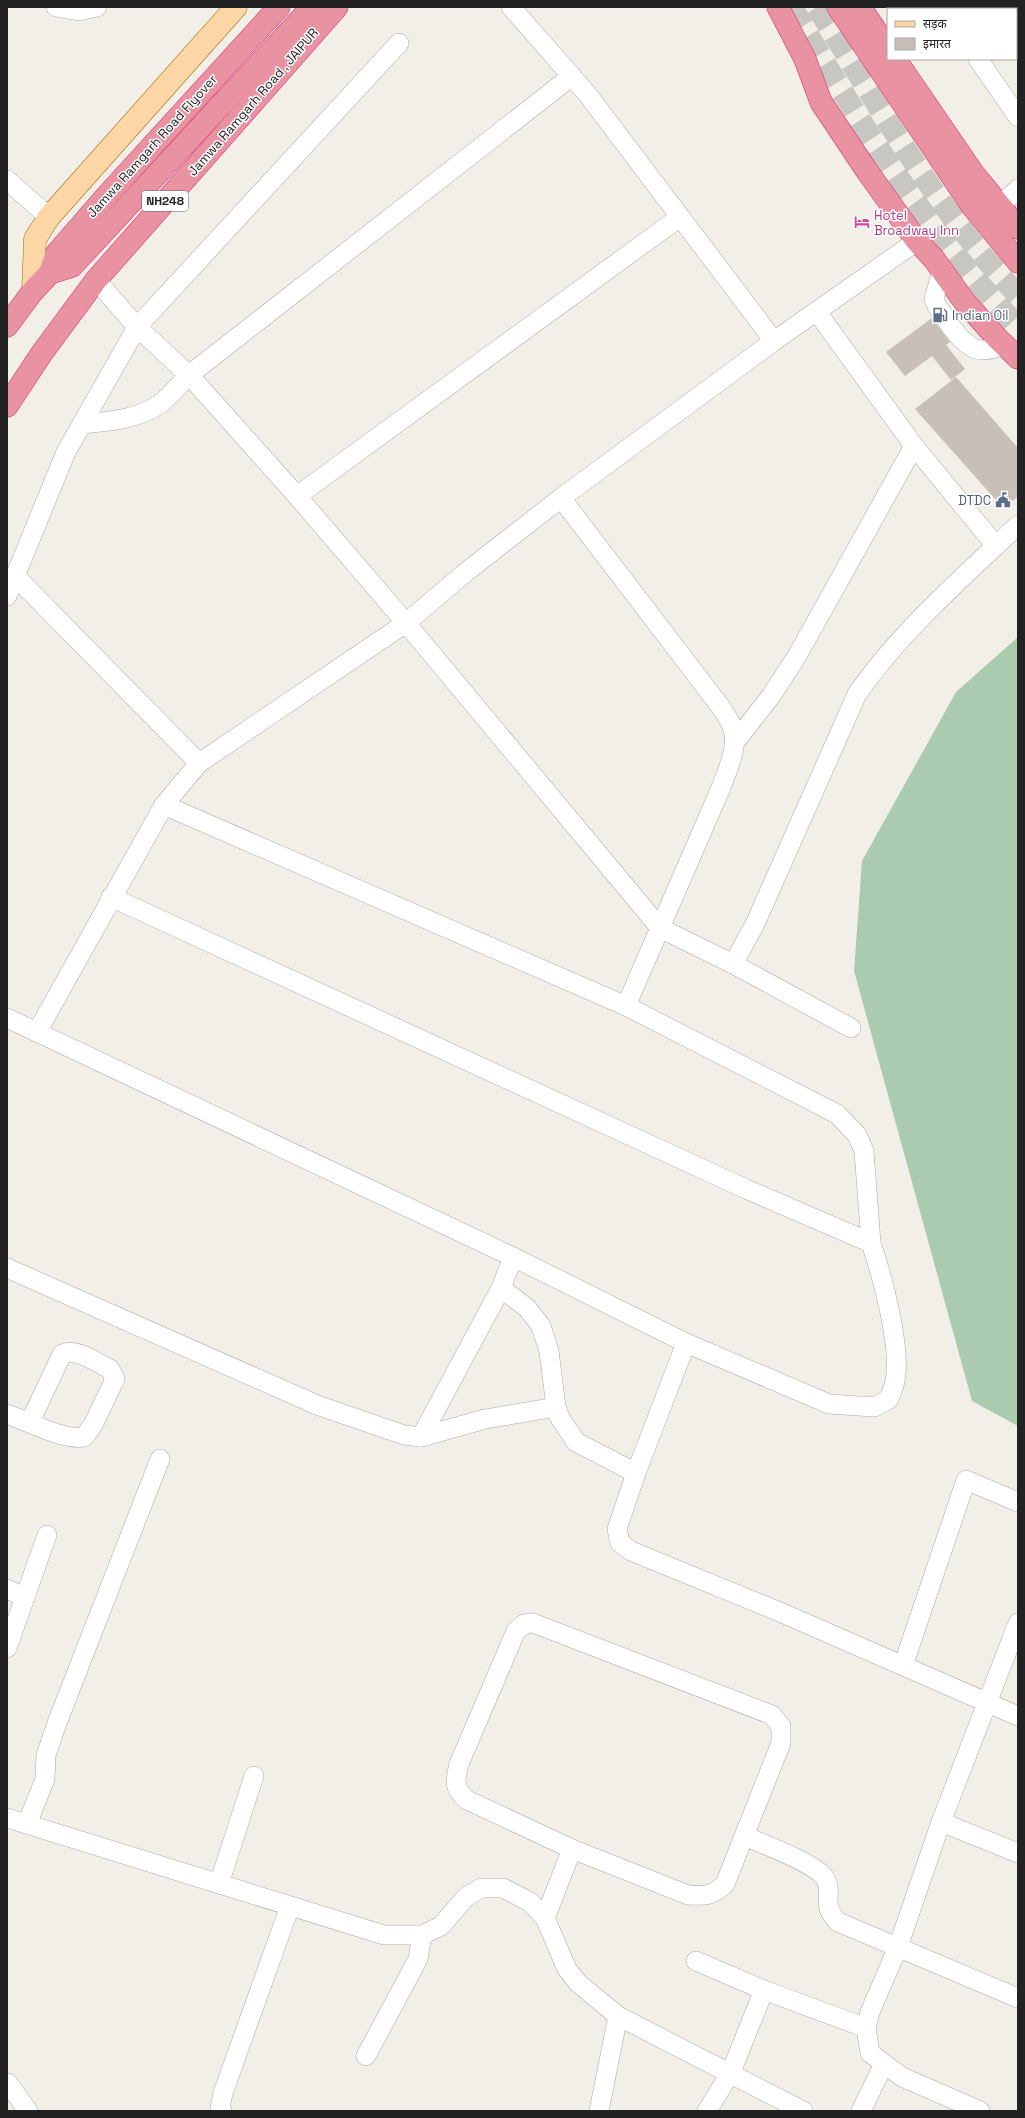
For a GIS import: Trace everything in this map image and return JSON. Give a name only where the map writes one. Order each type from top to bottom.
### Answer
[{"type":"highway","name":"Jamwa Ramgarh Road Flyover","points":[[7,326],[33,291],[50,273],[57,253],[103,200],[279,7]]},
{"type":"highway","points":[[50,273],[72,266],[312,7]]},
{"type":"highway","name":"Jamwa Ramgarh Road , JAIPUR","points":[[7,406],[38,359],[96,280],[338,7]]},
{"type":"highway","points":[[778,7],[805,59],[821,102],[917,241],[964,301],[1011,352]]},
{"type":"highway","points":[[838,7],[972,206],[1018,262]]},
{"type":"highway","points":[[860,7],[887,48]]},
{"type":"highway","points":[[896,60],[974,173],[1018,228]]},
{"type":"main road","points":[[33,291],[35,239],[49,217],[236,7]]},
{"type":"street","points":[[56,7],[79,11],[97,7]]},
{"type":"street","points":[[511,7],[588,95],[774,341]]},
{"type":"street","points":[[7,596],[66,452],[137,327],[399,43]]},
{"type":"street","points":[[979,60],[1018,117]]},
{"type":"street","points":[[82,424],[121,420],[140,414],[160,404],[189,375],[572,76]]},
{"type":"street","points":[[7,180],[49,217]]},
{"type":"street","points":[[1000,205],[1018,189]]},
{"type":"street","points":[[297,496],[680,217]]},
{"type":"street","points":[[37,1032],[111,897],[164,805],[199,763],[406,623],[466,572],[562,498],[774,341],[917,241]]},
{"type":"street","points":[[96,280],[137,327],[189,375],[297,496],[406,623],[660,928],[733,964],[851,1028]]},
{"type":"street","points":[[817,312],[914,446],[996,546]]},
{"type":"street","points":[[735,742],[771,696],[797,656],[914,446]]},
{"type":"street","points":[[562,498],[720,706],[732,725],[735,742],[730,763],[720,790],[626,1006]]},
{"type":"street","points":[[733,964],[755,924],[857,694],[877,665],[898,642],[1018,525]]},
{"type":"street","points":[[15,576],[199,763]]},
{"type":"street","points":[[7,1018],[513,1257],[686,1343],[829,1404],[874,1407],[889,1399],[895,1381],[897,1354],[880,1272],[871,1243],[864,1151],[857,1135],[837,1114],[626,1006],[164,805]]},
{"type":"street","points":[[111,897],[746,1189],[871,1243]]},
{"type":"street","points":[[421,1437],[501,1288],[513,1257]]},
{"type":"street","points":[[7,1268],[318,1405],[404,1435],[421,1437],[485,1419],[556,1407]]},
{"type":"street","points":[[501,1288],[526,1308],[541,1326],[549,1350],[556,1407],[560,1418],[576,1442],[636,1473]]},
{"type":"street","points":[[686,1343],[636,1473],[617,1529],[620,1542],[630,1551],[780,1612],[1018,1716]]},
{"type":"street","points":[[7,1414],[70,1437],[84,1437],[93,1426],[114,1379],[110,1369],[74,1352],[67,1351],[62,1354],[30,1422]]},
{"type":"street","points":[[28,1824],[45,1779],[46,1755],[57,1723],[160,1459]]},
{"type":"street","points":[[903,1666],[966,1480],[1018,1502]]},
{"type":"street","points":[[7,1648],[47,1535]]},
{"type":"street","points":[[7,1589],[24,1597]]},
{"type":"street","points":[[533,1623],[772,1715],[781,1726],[781,1743],[725,1884],[715,1893],[702,1896],[688,1895],[572,1849],[467,1800],[458,1793],[455,1780],[459,1764],[516,1632],[524,1624],[533,1623]]},
{"type":"street","points":[[980,2111],[902,2077],[884,2064],[870,2052],[866,2028],[870,2012],[898,1947],[941,1822],[988,1704],[1018,1623]]},
{"type":"street","points":[[219,1884],[254,1776]]},
{"type":"street","points":[[7,1818],[384,1935],[422,1935],[441,1926],[466,1897],[481,1888],[503,1888],[530,1902],[545,1918],[567,1969],[578,1983],[618,2016],[730,2072],[803,2111]]},
{"type":"street","points":[[941,1822],[1018,1854]]},
{"type":"street","points":[[744,1836],[814,1868],[824,1877],[827,1885],[827,1906],[830,1914],[838,1922],[1018,1998]]},
{"type":"street","points":[[545,1918],[572,1849]]},
{"type":"street","points":[[222,2111],[220,2108],[223,2093],[290,1906]]},
{"type":"street","points":[[366,2056],[418,1959],[422,1935]]},
{"type":"street","points":[[696,1961],[764,1990],[866,2028]]},
{"type":"street","points":[[707,2111],[730,2072],[764,1990]]},
{"type":"street","points":[[599,2111],[618,2016]]},
{"type":"street","points":[[861,2111],[884,2064]]},
{"type":"street","points":[[7,2087],[8,2083],[23,2108]]},
{"type":"green space","points":[[1018,637],[1018,1426],[972,1401],[854,971],[862,861],[956,692]]},
{"type":"building","points":[[932,318],[950,342],[946,345],[965,369],[951,380],[932,356],[905,376],[886,352]]},
{"type":"building","points":[[956,377],[1018,448],[1018,496],[1004,509],[915,409]]},
{"type":"tunnel","points":[[792,7],[868,133],[924,213],[985,290],[1018,327]]},
{"type":"tunnel","points":[[817,7],[886,119],[935,193],[988,262],[1018,295]]},
{"type":"place","name":"Hotel Broadway Inn","points":[[862,222]]},
{"type":"place","name":"Indian Oil","points":[[940,315]]},
{"type":"place","name":"DTDC","points":[[1003,500]]}]
